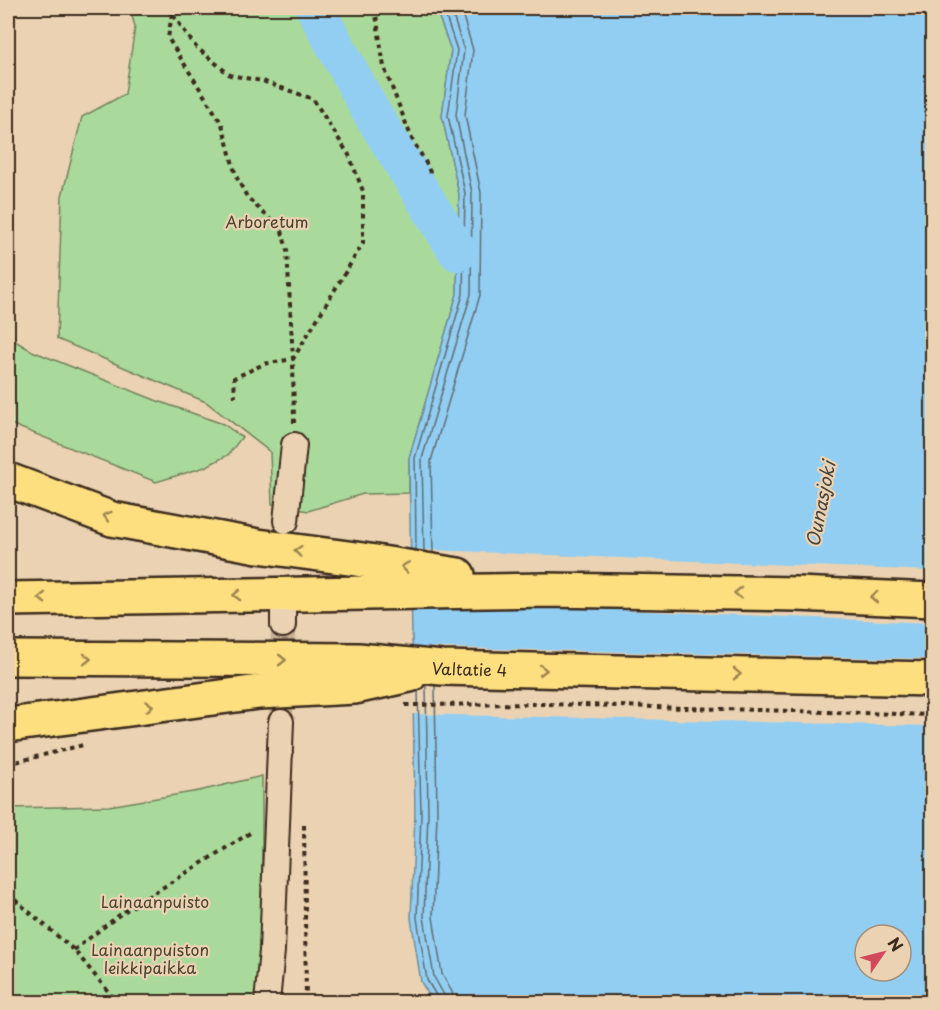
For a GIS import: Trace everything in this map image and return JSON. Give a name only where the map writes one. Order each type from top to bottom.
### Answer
[{"type":"highway","points":[[8,480],[112,519],[258,546],[356,559],[546,590]]},
{"type":"highway","points":[[8,599],[546,590],[797,594],[933,600]]},
{"type":"highway","points":[[8,658],[357,673]]},
{"type":"highway","name":"Valtatie 4","points":[[357,673],[442,668],[933,679]]},
{"type":"highway","points":[[8,725],[259,692],[357,673]]},
{"type":"street","points":[[286,521],[294,445]]},
{"type":"street","points":[[267,1002],[272,951],[281,722]]},
{"type":"path","points":[[168,8],[195,47],[230,75],[262,81],[313,99],[349,155],[363,191],[363,243],[293,359],[264,364],[234,378],[235,397]]},
{"type":"path","points":[[375,8],[384,67],[412,139],[432,177]]},
{"type":"path","points":[[172,13],[168,38],[222,124],[229,143],[236,176],[247,197],[282,231],[287,250],[293,359],[294,445]]},
{"type":"path","points":[[405,705],[548,704],[933,715]]},
{"type":"path","points":[[75,951],[122,913],[277,818]]},
{"type":"path","points":[[304,825],[306,1002]]},
{"type":"path","points":[[8,894],[75,951],[117,1002]]},
{"type":"green space","name":"Arboretum","points":[[130,8],[451,8],[437,12],[451,50],[442,116],[459,194],[457,294],[409,458],[409,493],[363,494],[308,511],[272,504],[270,452],[206,402],[57,339],[62,196],[82,117],[125,94],[135,27]]},
{"type":"green space","points":[[8,337],[32,351],[155,400],[223,424],[242,437],[228,455],[205,467],[156,482],[8,423]]},
{"type":"green space","name":"Lainaanpuisto","points":[[262,776],[262,930],[258,1002],[8,1002],[8,808],[109,806],[199,791]]},
{"type":"water","name":"Ounasjoki","points":[[451,8],[932,8],[932,1002],[433,1002],[421,982],[411,918],[415,814],[409,458],[457,294],[459,194],[442,116],[451,50],[437,12]]},
{"type":"pier","points":[[407,549],[932,571],[932,623],[408,601]]},
{"type":"pier","points":[[409,647],[932,659],[932,726],[410,714]]},
{"type":"waterway","points":[[315,8],[370,110],[458,252]]},
{"type":"tunnel","points":[[283,604],[286,534]]},
{"type":"tunnel","points":[[281,722],[283,625]]},
{"type":"park label","name":"Lainaanpuiston leikkipaikka","points":[[150,958]]}]
